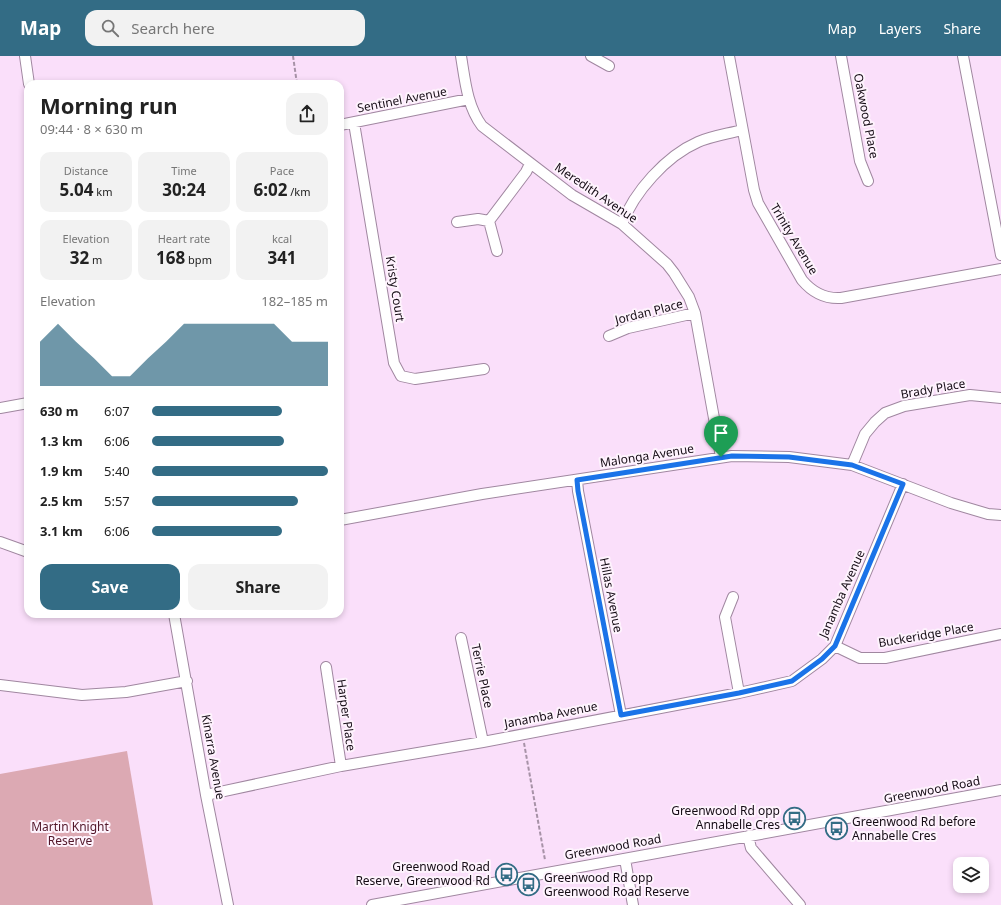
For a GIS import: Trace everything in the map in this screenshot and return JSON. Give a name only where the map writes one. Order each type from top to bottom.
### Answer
[{"type":"street","points":[[25,56],[28,80]]},
{"type":"street","name":"Meredith Avenue","points":[[461,56],[469,100],[482,126],[572,195],[622,224],[667,264],[682,285],[695,313],[721,457]]},
{"type":"street","points":[[590,56],[609,66]]},
{"type":"street","name":"Trinity Avenue","points":[[729,56],[742,130],[758,203],[802,280],[808,287],[829,298],[841,298],[1001,270]]},
{"type":"street","name":"Oakwood Place","points":[[841,56],[860,161],[868,181]]},
{"type":"street","points":[[963,56],[1001,255]]},
{"type":"street","name":"Sentinel Avenue","points":[[344,124],[469,100]]},
{"type":"street","name":"Kristy Court","points":[[354,123],[394,363],[400,376],[415,379],[484,369]]},
{"type":"street","points":[[622,224],[626,214],[640,193],[656,172],[672,157],[685,148],[698,142],[711,137],[742,130]]},
{"type":"street","points":[[489,221],[526,172],[530,164]]},
{"type":"street","points":[[457,222],[478,219],[489,221]]},
{"type":"street","points":[[489,221],[497,251]]},
{"type":"street","name":"Jordan Place","points":[[609,336],[628,328],[695,313]]},
{"type":"street","name":"Brady Place","points":[[852,465],[865,434],[875,422],[886,413],[904,406],[970,395],[1001,398]]},
{"type":"street","points":[[0,408],[24,404]]},
{"type":"street","name":"Malonga Avenue","points":[[344,519],[482,494],[721,457],[789,457],[852,465],[951,503],[988,514],[1001,515]]},
{"type":"street","name":"Hillas Avenue","points":[[577,480],[621,715]]},
{"type":"street","name":"Janamba Avenue","points":[[206,795],[341,766],[483,742],[739,693],[792,681],[822,659],[835,646],[903,484]]},
{"type":"street","points":[[0,542],[24,551]]},
{"type":"street","points":[[733,597],[725,617],[739,693]]},
{"type":"street","name":"Kinarra Avenue","points":[[175,618],[206,795],[228,905]]},
{"type":"street","name":"Buckeridge Place","points":[[835,646],[860,658],[885,658],[1001,634]]},
{"type":"street","name":"Terrie Place","points":[[461,638],[483,742]]},
{"type":"street","name":"Harper Place","points":[[326,667],[341,766]]},
{"type":"street","points":[[0,686],[82,695],[126,692],[187,681]]},
{"type":"street","name":"Greenwood Road","points":[[372,905],[1001,790]]},
{"type":"street","points":[[748,836],[751,848],[800,905]]},
{"type":"street","points":[[625,859],[633,905]]},
{"type":"path","points":[[292,56],[296,80]]},
{"type":"path","points":[[522,734],[545,860]]},
{"type":"green space","name":"Martin Knight Reserve","points":[[127,751],[153,905],[0,905],[0,774]]},
{"type":"place","name":"Greenwood Rd opp Annabelle Cres","points":[[795,818]]},
{"type":"place","name":"Greenwood Rd before Annabelle Cres","points":[[836,829]]},
{"type":"place","name":"Greenwood Road Reserve, Greenwood Rd","points":[[506,874]]},
{"type":"place","name":"Greenwood Rd opp Greenwood Road Reserve","points":[[528,885]]},
{"type":"route","points":[[721,457],[789,457],[852,465],[903,484],[835,646],[822,659],[792,681],[739,693],[621,715],[577,480],[721,457]]}]
